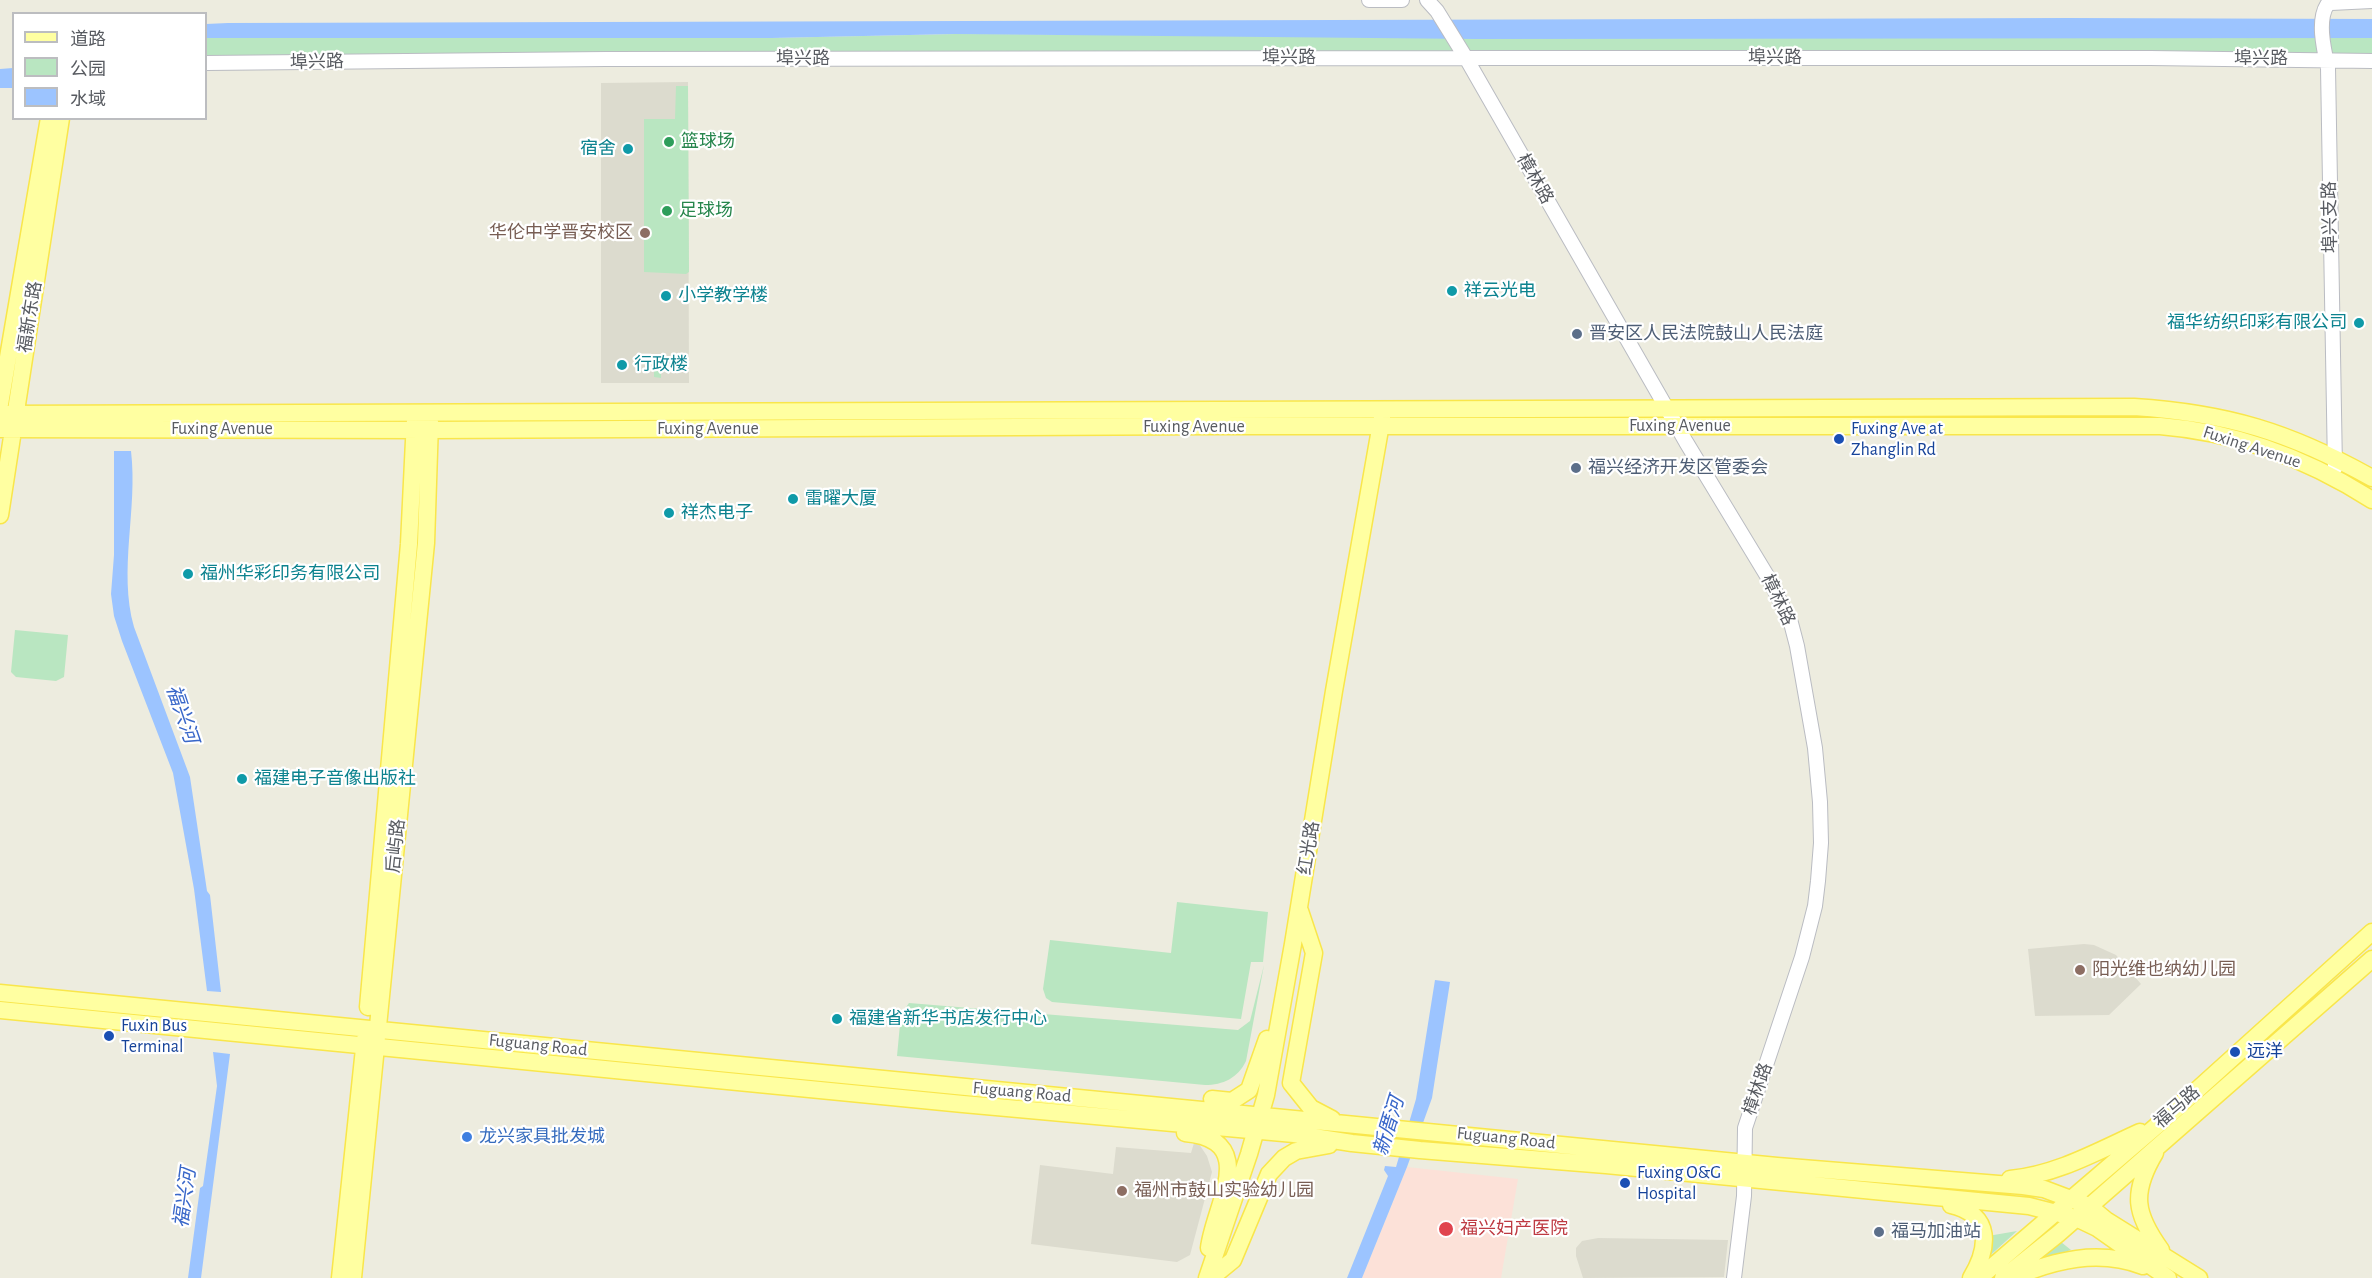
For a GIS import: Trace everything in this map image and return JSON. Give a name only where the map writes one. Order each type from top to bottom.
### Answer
[{"type":"main road","name":"福新东路","points":[[0,404],[49,120]]},
{"type":"main road","name":"福新东路","points":[[0,515],[7,421],[61,120]]},
{"type":"main road","name":"Fuxing Avenue","points":[[1382,419],[1668,408],[2157,408],[2250,424],[2299,441],[2372,478]]},
{"type":"main road","name":"Fuxing Avenue","points":[[7,421],[1382,419],[1677,426],[2160,426],[2194,429],[2234,437],[2286,455],[2335,476],[2372,500]]},
{"type":"main road","name":"红光路","points":[[1208,1278],[1259,1123],[1293,944],[1334,691],[1382,419]]},
{"type":"main road","name":"后屿路","points":[[353,1278],[408,556],[423,422]]},
{"type":"main road","points":[[1299,909],[1314,953],[1291,1083],[1311,1108],[1338,1123]]},
{"type":"main road","name":"福马路","points":[[1979,1278],[2160,1122],[2372,932]]},
{"type":"main road","points":[[1165,1105],[1202,1099],[1232,1101],[1249,1090],[1265,1048],[1276,986],[1293,944]]},
{"type":"main road","name":"福马路","points":[[2003,1278],[2076,1218],[2372,959]]},
{"type":"main road","name":"Fuguang Road","points":[[0,993],[371,1037],[1111,1117],[1259,1123],[1338,1123],[1743,1162],[1983,1182],[2044,1189],[2089,1206],[2102,1224]]},
{"type":"main road","name":"Fuguang Road","points":[[0,1010],[371,1037],[1165,1105],[1259,1123],[1294,1134],[1352,1143],[2029,1206],[2102,1224]]},
{"type":"main road","name":"后屿路","points":[[340,1278],[371,1037]]},
{"type":"main road","points":[[1111,1117],[1155,1131],[1203,1136],[1215,1144],[1227,1158],[1229,1177],[1212,1228],[1208,1278]]},
{"type":"main road","points":[[1983,1182],[2029,1176],[2067,1165],[2160,1122]]},
{"type":"main road","points":[[1208,1278],[1233,1260],[1269,1174],[1284,1158],[1308,1147],[1352,1143]]},
{"type":"main road","points":[[2161,1143],[2150,1161],[2137,1196],[2146,1228],[2165,1255]]},
{"type":"main road","points":[[1918,1196],[1965,1209],[1977,1220],[1983,1231],[1984,1248],[1980,1263],[1971,1278]]},
{"type":"main road","points":[[2102,1224],[2165,1255],[2199,1278]]},
{"type":"main road","points":[[2102,1224],[2165,1275]]},
{"type":"main road","points":[[2011,1278],[2045,1264],[2088,1256],[2128,1260],[2165,1275]]},
{"type":"street","points":[[1369,0],[1402,0]]},
{"type":"street","name":"埠兴支路","points":[[2335,476],[2328,68],[2323,41],[2323,14],[2326,5],[2331,3],[2372,1]]},
{"type":"street","name":"樟林路","points":[[1432,5],[1466,58],[1677,426],[1769,579],[1791,623],[1808,700],[1820,802],[1821,843],[1813,916],[1792,990],[1748,1117],[1744,1137],[1744,1196],[1734,1278]]},
{"type":"street","name":"埠兴路","points":[[207,63],[606,59],[2372,60]]},
{"type":"shaded area","name":"华伦中学晋安校区","points":[[688,82],[689,383],[601,383],[601,83]]},
{"type":"shaded area","name":"阳光维也纳幼儿园","points":[[2094,945],[2116,955],[2141,984],[2109,1015],[2035,1016],[2028,949]]},
{"type":"shaded area","name":"福州市鼓山实验幼儿园","points":[[1194,1143],[1199,1144],[1207,1156],[1212,1172],[1190,1255],[1177,1262],[1031,1244],[1040,1165],[1113,1174],[1116,1147],[1191,1153]]},
{"type":"shaded area","name":"福兴妇产医院","points":[[1407,1167],[1518,1179],[1501,1278],[1362,1278]]},
{"type":"shaded area","points":[[1598,1238],[1728,1240],[1724,1277],[1583,1278],[1576,1256],[1576,1248],[1582,1241]]},
{"type":"green space","points":[[955,34],[2372,38],[2372,58],[294,58],[207,55],[207,38],[772,38]]},
{"type":"green space","points":[[676,86],[688,86],[689,272],[686,274],[644,272],[644,119],[675,119]]},
{"type":"green space","points":[[654,356],[661,356],[661,378],[654,377]]},
{"type":"green space","points":[[15,630],[68,635],[64,677],[56,681],[16,677],[11,672]]},
{"type":"green space","points":[[1177,902],[1268,912],[1263,962],[1251,962],[1241,1019],[1052,1002],[1046,998],[1043,989],[1050,940],[1171,953]]},
{"type":"green space","points":[[1264,965],[1246,1061],[1239,1072],[1218,1084],[1205,1085],[897,1056],[901,1014],[909,1003],[1238,1030],[1250,1021]]},
{"type":"green space","points":[[2017,1231],[1983,1262],[1988,1236]]},
{"type":"green space","points":[[2061,1242],[2071,1250],[2046,1258],[2045,1256]]},
{"type":"water","points":[[2372,19],[2372,38],[1476,39],[955,34],[772,38],[207,38],[207,24]]},
{"type":"water","points":[[12,68],[12,88],[0,88],[0,69]]},
{"type":"water","points":[[114,451],[131,451],[132,495],[128,562],[130,605],[134,627],[190,777],[207,891],[210,895],[221,992],[207,991],[194,889],[173,773],[114,616],[111,594],[114,555]]},
{"type":"water","points":[[1435,980],[1450,982],[1432,1098],[1362,1278],[1347,1278],[1388,1176],[1384,1170],[1385,1166],[1396,1167],[1416,1099]]},
{"type":"water","points":[[213,1052],[230,1054],[201,1278],[188,1278],[217,1086]]},
{"type":"place","name":"篮球场","points":[[669,142]]},
{"type":"place","name":"宿舍","points":[[628,149]]},
{"type":"place","name":"足球场","points":[[667,211]]},
{"type":"place","name":"华伦中学晋安校区","points":[[645,233]]},
{"type":"place","name":"祥云光电","points":[[1452,291]]},
{"type":"place","name":"小学教学楼","points":[[666,296]]},
{"type":"place","name":"福华纺织印彩有限公司","points":[[2359,323]]},
{"type":"place","name":"晋安区人民法院鼓山人民法庭","points":[[1577,334]]},
{"type":"place","name":"行政楼","points":[[622,365]]},
{"type":"place","name":"Fuxing Ave at Zhanglin Rd","points":[[1839,439]]},
{"type":"place","name":"福兴经济开发区管委会","points":[[1576,468]]},
{"type":"place","name":"雷曜大厦","points":[[793,499]]},
{"type":"place","name":"祥杰电子","points":[[669,513]]},
{"type":"place","name":"福州华彩印务有限公司","points":[[188,574]]},
{"type":"place","name":"福建电子音像出版社","points":[[242,779]]},
{"type":"place","name":"阳光维也纳幼儿园","points":[[2080,970]]},
{"type":"place","name":"福建省新华书店发行中心","points":[[837,1019]]},
{"type":"place","name":"Fuxin Bus Terminal","points":[[109,1036]]},
{"type":"place","name":"远洋","points":[[2235,1052]]},
{"type":"place","name":"龙兴家具批发城","points":[[467,1137]]},
{"type":"place","name":"Fuxing O&G Hospital","points":[[1625,1183]]},
{"type":"place","name":"福州市鼓山实验幼儿园","points":[[1122,1191]]},
{"type":"place","name":"福兴妇产医院","points":[[1446,1229]]},
{"type":"place","name":"福马加油站","points":[[1879,1232]]},
{"type":"water label","name":"福兴河","points":[[182,714]]},
{"type":"water label","name":"新厝河","points":[[1389,1126]]},
{"type":"water label","name":"福兴河","points":[[185,1198]]}]
